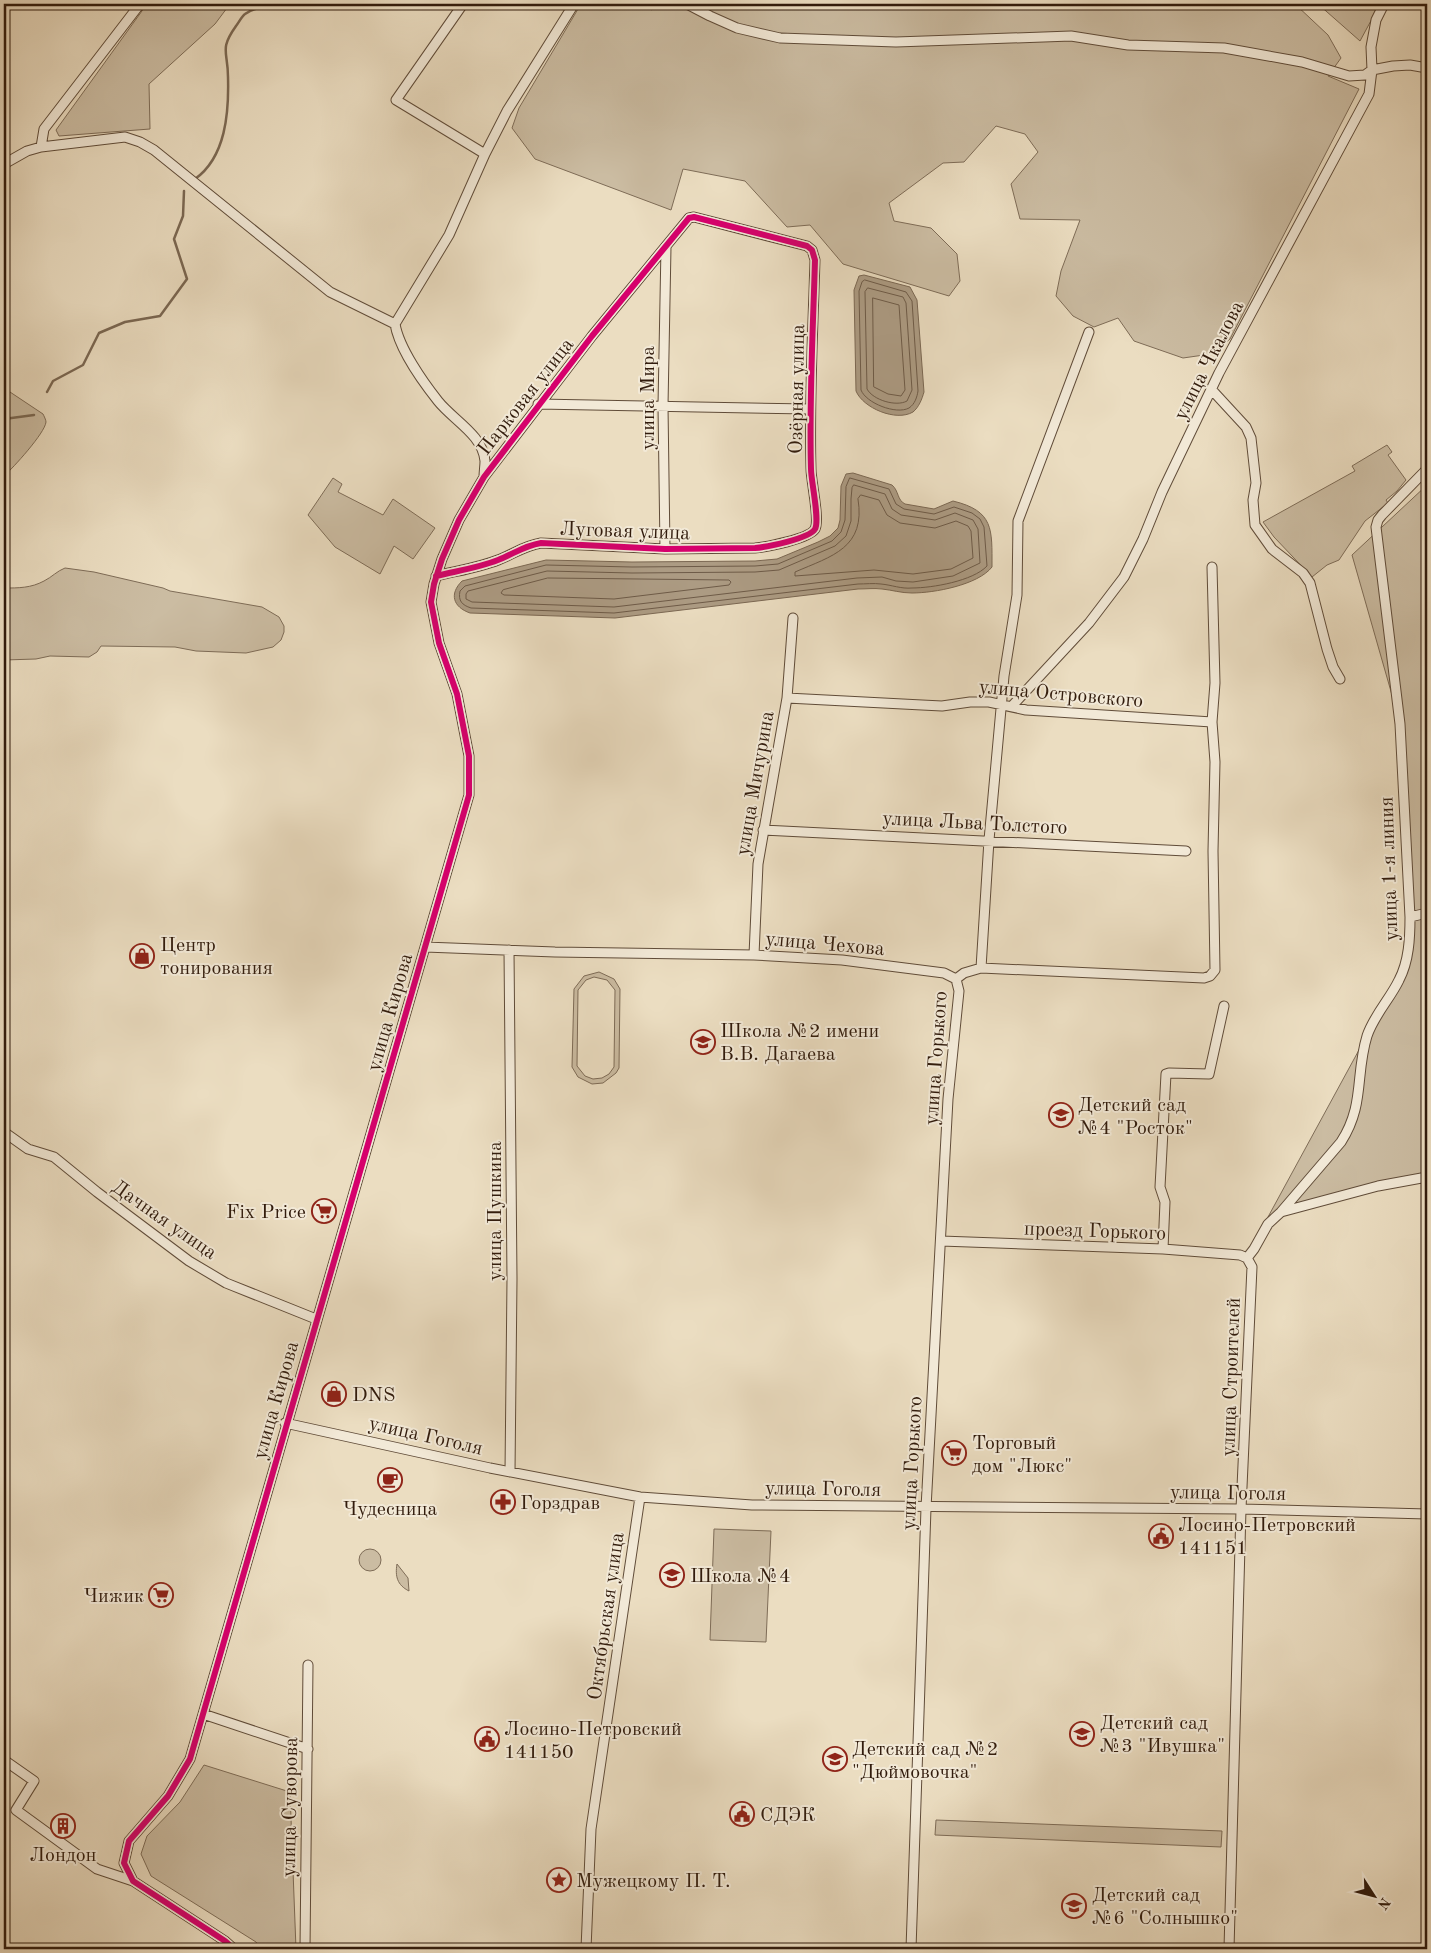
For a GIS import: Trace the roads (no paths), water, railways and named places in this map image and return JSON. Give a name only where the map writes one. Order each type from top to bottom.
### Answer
[{"type":"street","points":[[41,147],[44,129],[140,4]]},
{"type":"street","points":[[463,4],[396,100],[485,154]]},
{"type":"street","points":[[484,477],[485,460],[477,440],[439,402],[396,333],[395,324],[449,236],[485,154],[507,111],[574,4]]},
{"type":"street","points":[[687,4],[738,28],[780,38],[896,42],[1071,36],[1128,45],[1224,48],[1302,62],[1349,76],[1365,75],[1372,70],[1394,66],[1410,65],[1427,68]]},
{"type":"street","name":"улица Чкалова","points":[[1012,706],[1089,623],[1124,578],[1211,389],[1369,94],[1372,70],[1371,46],[1376,20],[1384,4]]},
{"type":"street","points":[[4,164],[27,151],[41,147],[125,137],[140,142],[154,150],[330,292],[395,324]]},
{"type":"street","name":"Парковая улица","points":[[433,618],[431,602],[436,576],[459,520],[484,477],[538,404],[689,218],[694,217],[807,246],[812,250]]},
{"type":"street","name":"улица Мира","points":[[665,549],[663,406],[666,247]]},
{"type":"street","name":"Озёрная улица","points":[[812,250],[815,260],[809,410],[811,473],[817,521],[816,528]]},
{"type":"street","points":[[981,968],[989,840],[1004,676],[1017,595],[1018,521],[1089,332]]},
{"type":"street","points":[[1211,389],[1246,427],[1251,438],[1256,483],[1253,500],[1255,525],[1272,549],[1303,573],[1310,584],[1327,649],[1333,667],[1340,679]]},
{"type":"street","points":[[538,404],[809,410]]},
{"type":"street","name":"улица 1-я линия","points":[[1247,1258],[1268,1224],[1281,1212],[1340,1142],[1352,1121],[1356,1109],[1365,1042],[1372,1024],[1399,980],[1406,964],[1410,938],[1410,916],[1400,724],[1376,527],[1378,520],[1427,469]]},
{"type":"street","name":"Луговая улица","points":[[436,576],[496,561],[512,555],[528,545],[541,543],[665,549],[766,547],[807,535],[816,528]]},
{"type":"street","points":[[956,979],[964,973],[981,968],[1204,978],[1210,976],[1215,970],[1213,851],[1215,762],[1212,722],[1215,683],[1212,567]]},
{"type":"street","name":"улица Кирова","points":[[133,1881],[124,1863],[129,1841],[168,1796],[190,1759],[285,1423],[469,795],[469,756],[457,694],[439,643],[433,618]]},
{"type":"street","name":"улица Мичурина","points":[[754,955],[758,864],[787,698],[793,618]]},
{"type":"street","name":"улица Островского","points":[[787,698],[942,706],[970,702],[989,702],[1026,710],[1212,722]]},
{"type":"street","name":"улица Льва Толстого","points":[[763,830],[1186,851]]},
{"type":"street","points":[[1410,916],[1427,913]]},
{"type":"street","name":"улица Чехова","points":[[425,947],[555,952],[754,955],[842,960],[944,973],[956,979]]},
{"type":"street","name":"улица Пушкина","points":[[510,950],[512,1271],[510,1472]]},
{"type":"street","name":"улица Горького","points":[[911,1949],[926,1508],[948,1099],[959,991],[956,979]]},
{"type":"street","points":[[1162,1250],[1165,1202],[1160,1187],[1166,1074],[1209,1074],[1224,1006]]},
{"type":"street","name":"Дачная улица","points":[[4,1132],[28,1149],[54,1157],[189,1261],[226,1283],[316,1319]]},
{"type":"street","points":[[1281,1212],[1378,1186],[1427,1177]]},
{"type":"street","name":"проезд Горького","points":[[941,1241],[1162,1250],[1240,1255],[1247,1258]]},
{"type":"street","name":"улица Строителей","points":[[1229,1949],[1241,1510],[1252,1267],[1247,1258]]},
{"type":"street","name":"улица Гоголя","points":[[285,1423],[510,1472],[640,1497],[752,1505],[1241,1510],[1427,1514]]},
{"type":"street","name":"Октябрьская улица","points":[[586,1949],[591,1829],[640,1497]]},
{"type":"street","name":"улица Суворова","points":[[305,1949],[308,1665]]},
{"type":"street","points":[[203,1714],[308,1749]]},
{"type":"street","points":[[4,1760],[34,1782],[16,1810],[97,1868],[133,1881],[226,1941],[234,1949]]},
{"type":"water","points":[[864,275],[910,287],[917,300],[924,392],[917,408],[906,415],[881,412],[865,403],[856,391],[854,290],[859,276]]},
{"type":"water","points":[[853,473],[892,485],[905,504],[934,509],[953,501],[976,510],[988,524],[992,542],[992,567],[977,579],[943,590],[921,593],[858,589],[615,618],[470,613],[460,607],[455,600],[455,591],[462,581],[546,560],[632,562],[755,561],[777,559],[830,536],[838,528],[841,486],[846,474]]},
{"type":"waterway","points":[[195,179],[213,159],[224,133],[228,105],[226,46],[231,34],[243,16],[252,10],[268,6],[309,4]]},
{"type":"waterway","points":[[47,392],[53,381],[83,365],[99,333],[125,322],[160,316],[187,279],[174,239],[183,216],[184,191]]},
{"type":"waterway","points":[[4,419],[34,415]]},
{"type":"place","name":"Центр тонирования","points":[[142,956]]},
{"type":"place","name":"Школа №2 имени В.В. Дагаева","points":[[703,1042]]},
{"type":"place","name":"Детский сад №4 \"Росток\"","points":[[1061,1115]]},
{"type":"place","name":"Fix Price","points":[[324,1211]]},
{"type":"place","name":"DNS","points":[[334,1394]]},
{"type":"place","name":"Торговый дом \"Люкс\"","points":[[954,1453]]},
{"type":"place","name":"Чудесница","points":[[390,1480]]},
{"type":"place","name":"Горздрав","points":[[503,1502]]},
{"type":"place","name":"Лосино-Петровский 141151","points":[[1161,1536]]},
{"type":"place","name":"Школа №4","points":[[672,1575]]},
{"type":"place","name":"Чижик","points":[[161,1595]]},
{"type":"place","name":"Детский сад №3 \"Ивушка\"","points":[[1082,1734]]},
{"type":"place","name":"Лосино-Петровский 141150","points":[[487,1739]]},
{"type":"place","name":"Детский сад №2 \"Дюймовочка\"","points":[[835,1759]]},
{"type":"place","name":"СДЭК","points":[[742,1814]]},
{"type":"place","name":"Лондон","points":[[63,1826]]},
{"type":"place","name":"Мужецкому П. Т.","points":[[559,1880]]},
{"type":"place","name":"Детский сад №6 \"Солнышко\"","points":[[1074,1906]]}]
